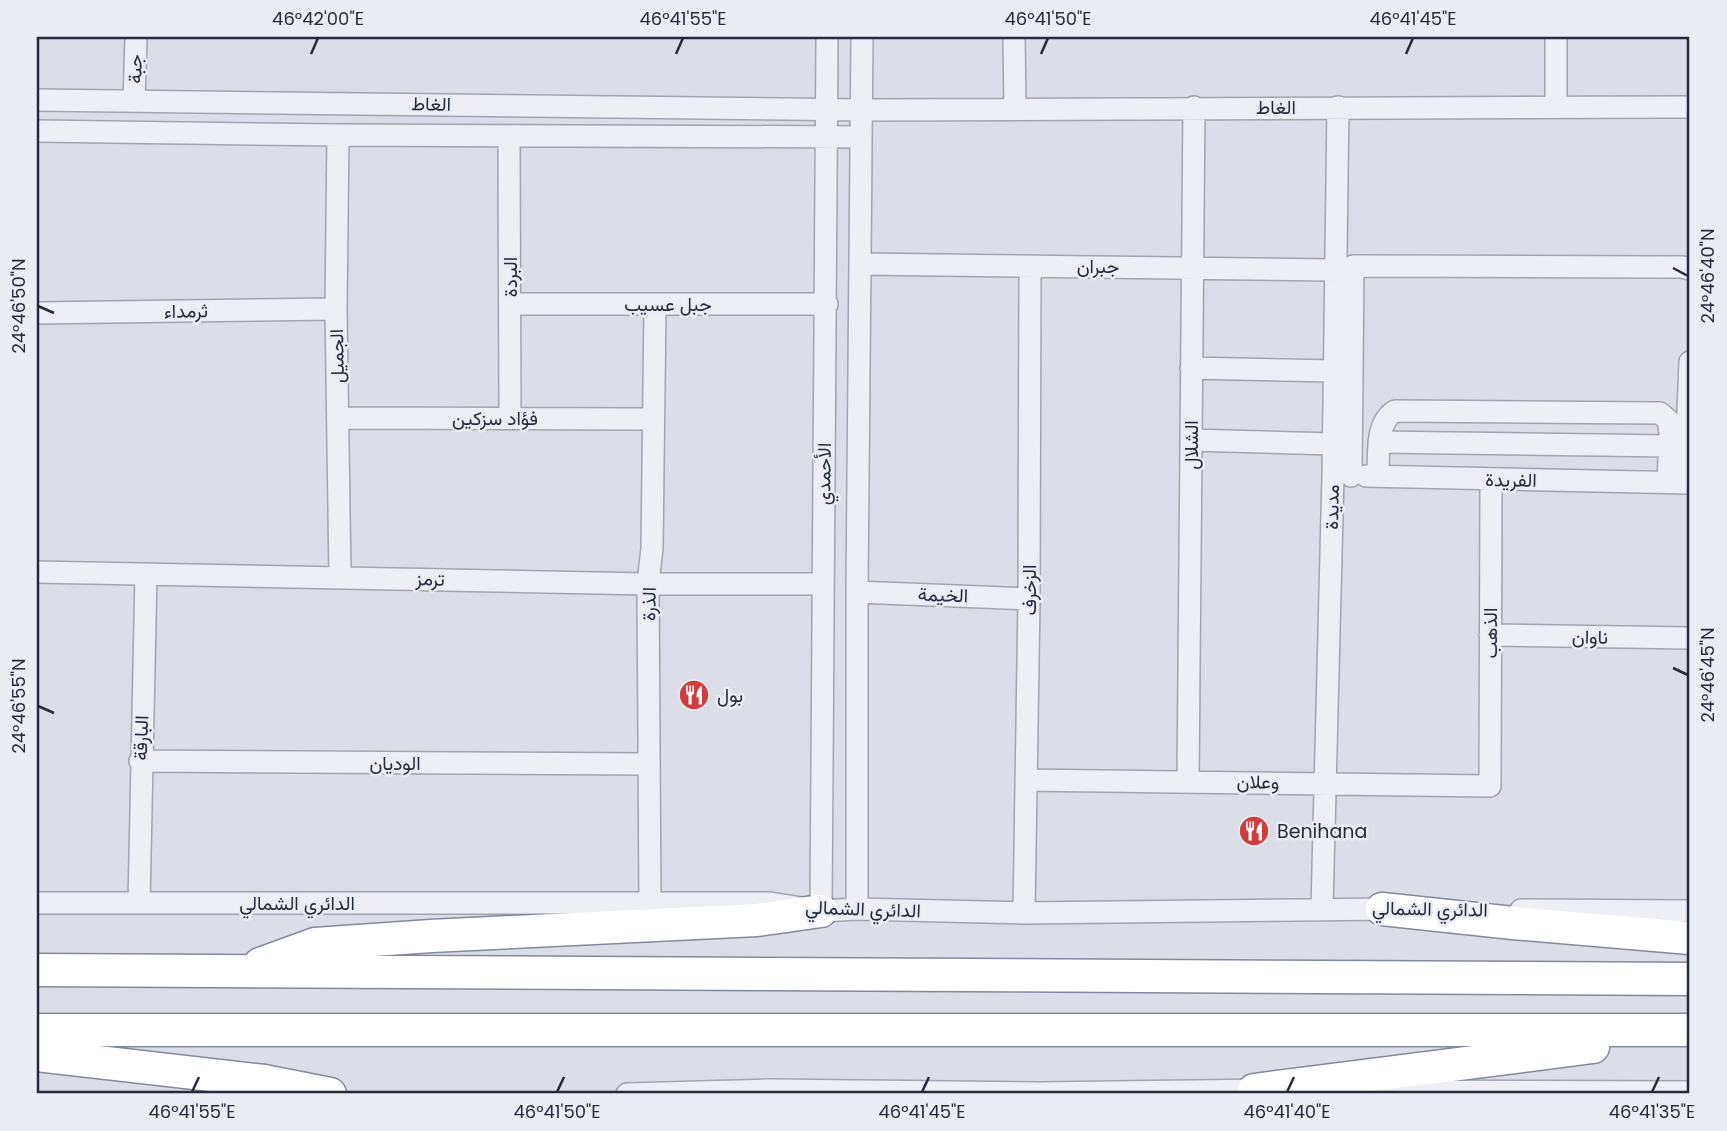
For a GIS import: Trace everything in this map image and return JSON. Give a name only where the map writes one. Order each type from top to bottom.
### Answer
[{"type":"highway","points":[[1382,909],[1690,938]]},
{"type":"highway","points":[[240,971],[315,944],[757,920],[821,911]]},
{"type":"highway","points":[[37,970],[1690,979]]},
{"type":"highway","points":[[37,1030],[1690,1032]]},
{"type":"highway","points":[[1254,1090],[1690,1032]]},
{"type":"highway","points":[[37,1055],[264,1081],[330,1094]]},
{"type":"street","name":"جبة","points":[[136,37],[139,100],[144,133]]},
{"type":"street","points":[[1014,37],[1014,108]]},
{"type":"street","points":[[1556,37],[1556,106]]},
{"type":"street","points":[[827,41],[835,90],[853,90],[862,41]]},
{"type":"street","name":"الأحمدي","points":[[821,911],[827,41]]},
{"type":"street","name":"الأحمدي","points":[[857,909],[862,41]]},
{"type":"street","name":"الغاط","points":[[37,100],[862,110],[1690,107]]},
{"type":"street","name":"الشلال","points":[[1188,782],[1194,107]]},
{"type":"street","name":"مديدة","points":[[1322,908],[1342,475],[1332,444],[1338,107]]},
{"type":"street","name":"الغاط","points":[[37,131],[861,137]]},
{"type":"street","name":"الجميل","points":[[338,135],[336,309],[340,577]]},
{"type":"street","name":"البردة","points":[[509,136],[510,418]]},
{"type":"street","points":[[827,191],[833,152],[853,152],[860,195]]},
{"type":"street","name":"جبران","points":[[860,264],[1335,270]]},
{"type":"street","name":"الزخرف","points":[[1024,913],[1030,266]]},
{"type":"street","points":[[1342,475],[1353,266],[1690,269]]},
{"type":"street","name":"جبل عسيب","points":[[510,304],[827,304]]},
{"type":"street","name":"الذرة","points":[[650,904],[648,584],[652,548],[655,304]]},
{"type":"street","name":"ثرمداء","points":[[37,313],[336,309]]},
{"type":"street","points":[[1681,482],[1690,362]]},
{"type":"street","points":[[1191,368],[1333,371]]},
{"type":"street","points":[[1378,476],[1379,442],[1387,416],[1395,411],[1660,413],[1668,420],[1669,446],[1681,482]]},
{"type":"street","name":"فؤاد سزكين","points":[[338,418],[653,419]]},
{"type":"street","points":[[1191,440],[1332,444]]},
{"type":"street","points":[[1379,442],[1669,446]]},
{"type":"street","name":"الفريدة","points":[[1342,475],[1681,482]]},
{"type":"street","name":"الذهب","points":[[1490,786],[1491,480]]},
{"type":"street","name":"ترمز","points":[[37,572],[648,584],[823,584]]},
{"type":"street","name":"البارقة","points":[[139,902],[146,574]]},
{"type":"street","name":"الخيمة","points":[[857,592],[1029,599]]},
{"type":"street","name":"ناوان","points":[[1490,635],[1690,638]]},
{"type":"street","name":"الوديان","points":[[140,761],[649,764]]},
{"type":"street","name":"وعلان","points":[[1026,780],[1490,786]]},
{"type":"street","name":"الدائري الشمالي","points":[[37,903],[770,903],[821,911],[857,909],[1024,913],[1322,908],[1690,911]]},
{"type":"street","points":[[627,1094],[1039,1094],[1254,1090],[1690,1092]]},
{"type":"place","name":"بول","points":[[694,695]]},
{"type":"place","name":"Benihana","points":[[1254,831]]}]
